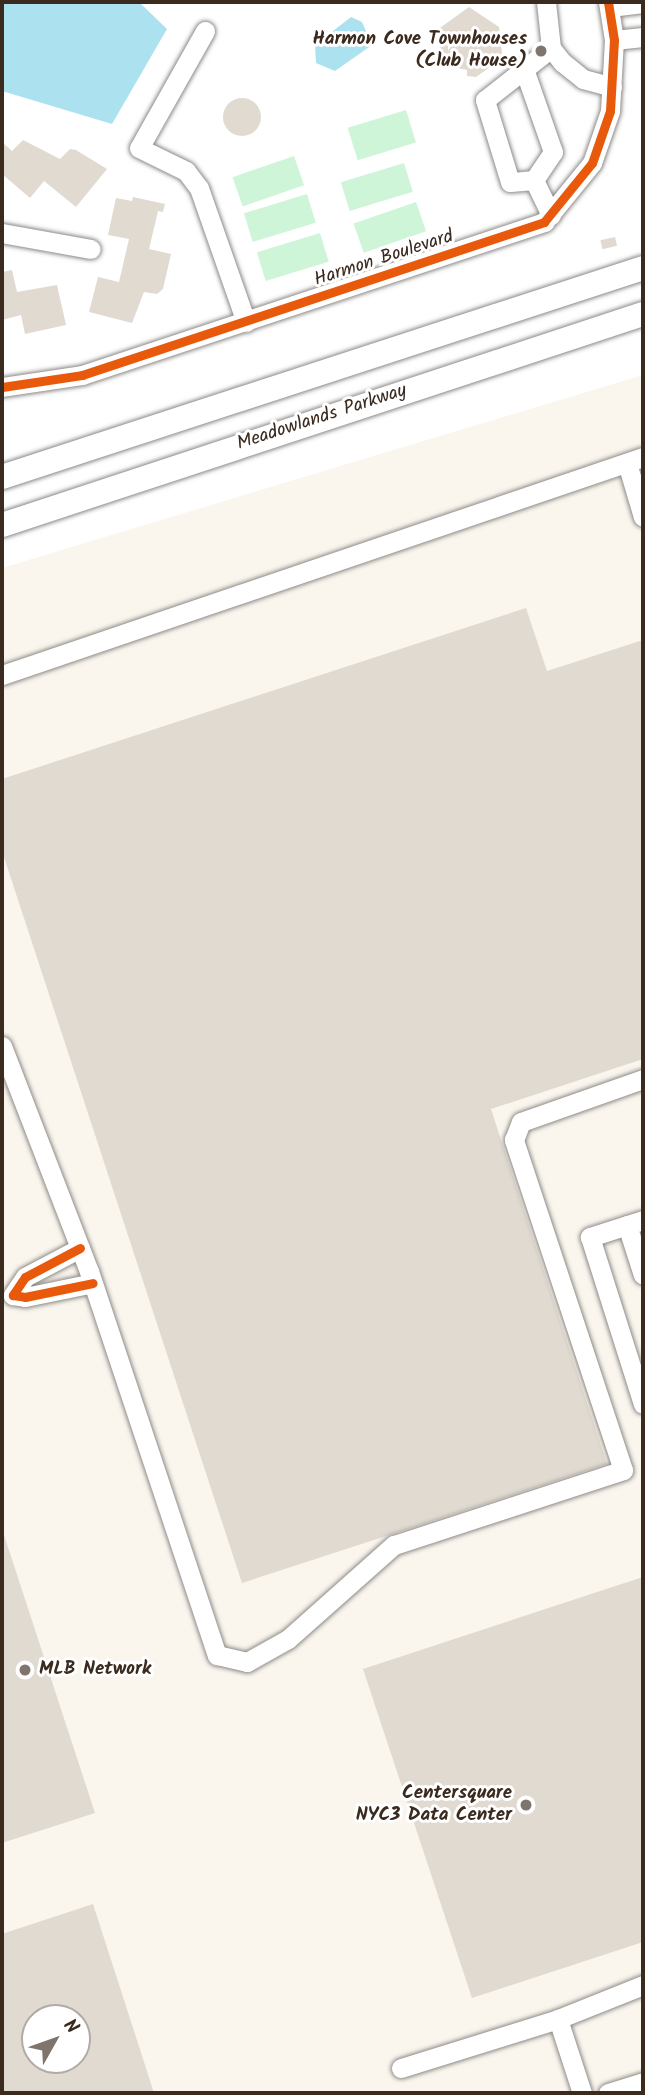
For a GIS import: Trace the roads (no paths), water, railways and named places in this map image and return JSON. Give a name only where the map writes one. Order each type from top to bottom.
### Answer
[{"type":"main road","points":[[2,477],[643,268]]},
{"type":"main road","name":"Meadowlands Parkway","points":[[2,525],[643,314]]},
{"type":"street","points":[[546,2],[551,48],[583,79],[612,87]]},
{"type":"street","points":[[609,4],[643,3]]},
{"type":"street","name":"Harmon Boulevard","points":[[2,387],[82,375],[510,237],[551,215],[592,163],[610,111],[614,40],[609,4]]},
{"type":"street","points":[[205,31],[139,148],[186,171],[199,188],[246,322]]},
{"type":"street","points":[[614,40],[643,37]]},
{"type":"street","points":[[524,69],[554,152],[534,180],[510,182],[485,100],[524,69],[551,48]]},
{"type":"street","points":[[534,180],[551,215]]},
{"type":"street","points":[[2,233],[91,248]]},
{"type":"street","points":[[2,675],[635,460],[643,517]]},
{"type":"street","points":[[2,1046],[93,1283],[216,1655],[247,1662],[288,1639],[394,1545],[623,1470],[514,1140],[521,1122],[643,1079]]},
{"type":"street","points":[[643,1275],[635,1222],[590,1237],[643,1404]]},
{"type":"street","points":[[7,1297],[25,1277],[80,1248]]},
{"type":"street","points":[[7,1297],[24,1297],[93,1283]]},
{"type":"street","points":[[401,2068],[558,2020],[643,1985]]},
{"type":"street","points":[[558,2020],[582,2093]]},
{"type":"street","points":[[608,2093],[643,2082]]},
{"type":"water","points":[[2,2],[139,2],[167,29],[112,124],[2,91]]},
{"type":"water","points":[[351,17],[362,22],[372,45],[335,71],[316,63],[315,45]]},
{"type":"place","name":"Harmon Cove Townhouses (Club House)","points":[[541,51]]},
{"type":"place","name":"MLB Network","points":[[25,1670]]},
{"type":"place","name":"Centersquare NYC3 Data Center","points":[[526,1805]]}]
